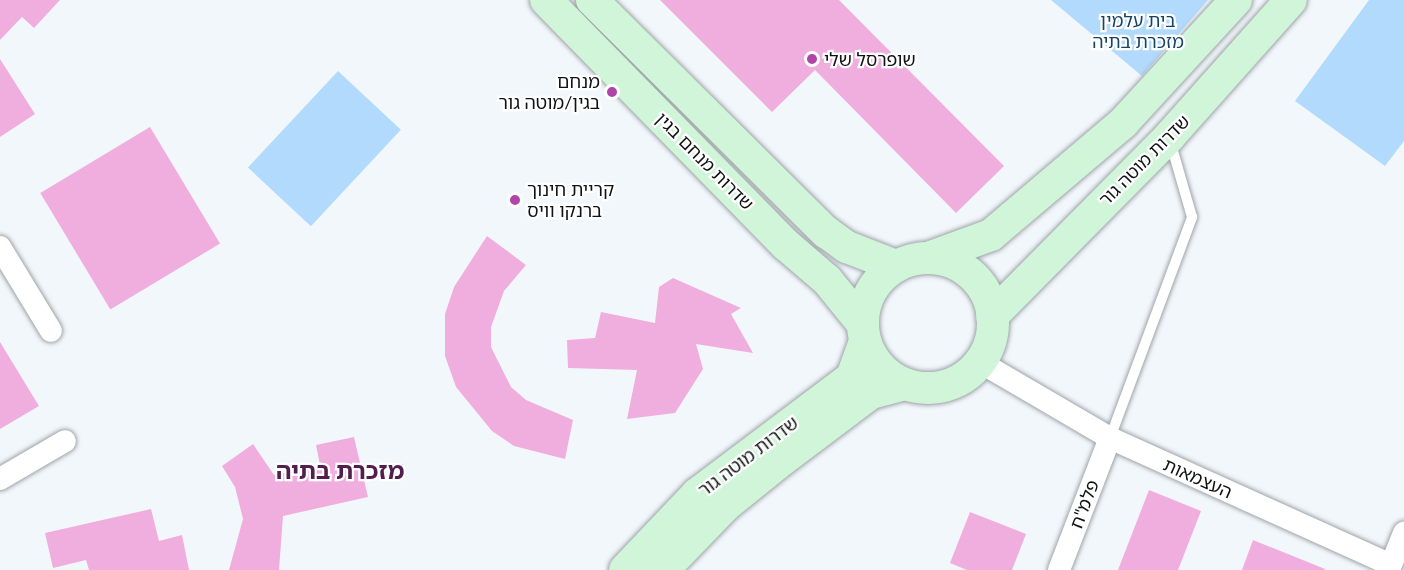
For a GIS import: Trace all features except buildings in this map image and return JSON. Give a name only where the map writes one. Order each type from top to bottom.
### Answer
[{"type":"street","name":"שדרות מנחם בגין","points":[[546,0],[827,280],[863,332]]},
{"type":"street","name":"שדרות מנחם בגין","points":[[592,0],[826,232],[847,246],[896,266]]},
{"type":"street","points":[[928,258],[958,266],[971,275],[982,286],[992,316],[992,332],[980,362],[947,385],[905,384],[883,370],[863,332],[871,290],[896,266],[928,258],[991,235],[1123,123],[1236,0]]},
{"type":"street","name":"שדרות מוטה גור","points":[[992,316],[1169,137],[1291,0]]},
{"type":"street","points":[[0,247],[51,331]]},
{"type":"street","name":"שדרות מוטה גור","points":[[625,570],[697,494],[852,377],[863,332]]},
{"type":"street","name":"העצמאות","points":[[980,362],[1110,438],[1390,568],[1404,532]]},
{"type":"street","name":"שדרות מוטה גור","points":[[663,570],[726,506],[782,460],[871,393],[905,384]]},
{"type":"street","name":"פלמ\"ח","points":[[1059,570],[1110,438]]},
{"type":"street","points":[[0,479],[65,441]]},
{"type":"lane","points":[[1110,438],[1192,218],[1169,137]]},
{"type":"green space","name":"בית עלמין מזכרת בתיה","points":[[1051,0],[1208,0],[1142,76]]},
{"type":"green space","points":[[1369,0],[1404,0],[1404,141],[1385,166],[1295,101]]},
{"type":"green space","points":[[338,71],[401,130],[311,226],[248,168]]},
{"type":"place","name":"שופרסל שלי","points":[[812,59]]},
{"type":"place","name":"מנחם בגין/מוטה גור","points":[[612,92]]},
{"type":"place","name":"קריית חינוך ברנקו וויס","points":[[515,200]]},
{"type":"district","name":"מזכרת בתיה","points":[[340,470]]}]
